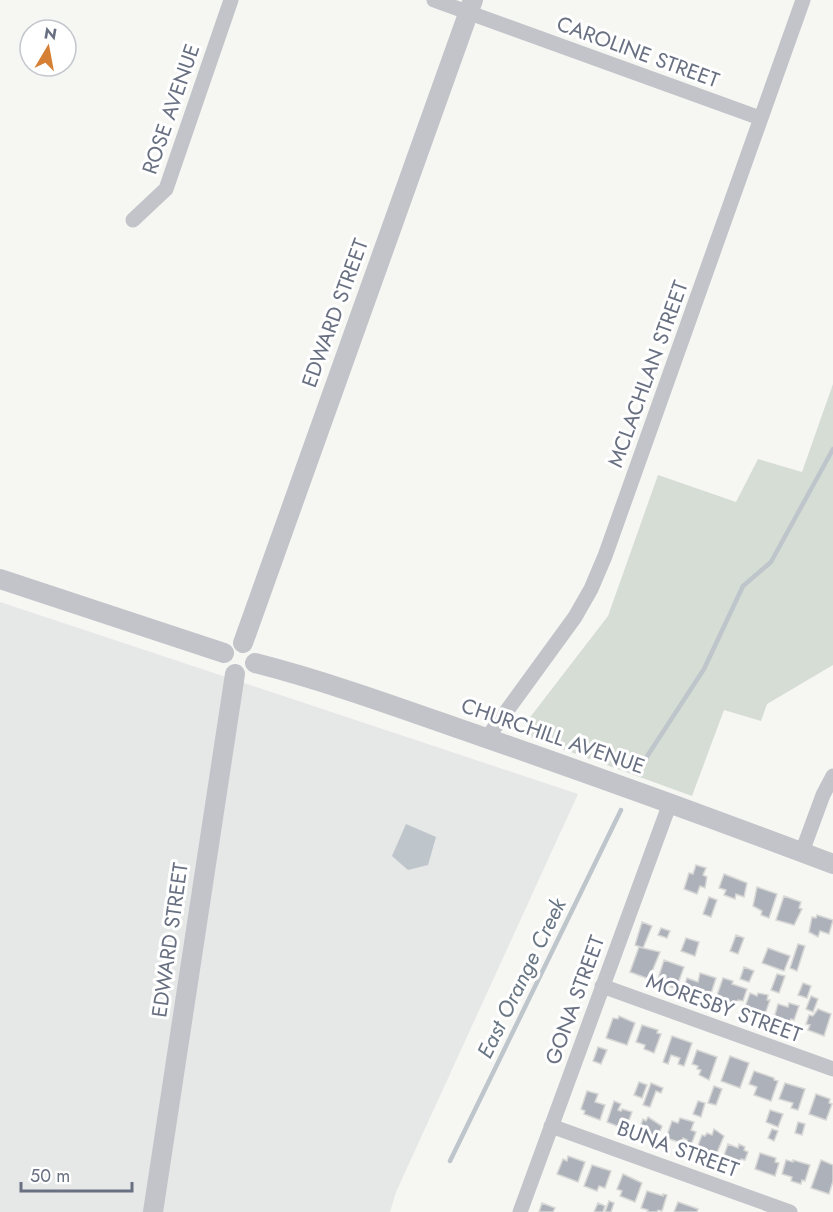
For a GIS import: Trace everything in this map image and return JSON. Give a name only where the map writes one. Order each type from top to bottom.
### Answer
[{"type":"street","name":"ROSE AVENUE","points":[[133,220],[166,189],[231,0]]},
{"type":"street","name":"CAROLINE STREET","points":[[434,0],[470,6],[760,118]]},
{"type":"street","name":"MCLACHLAN STREET","points":[[487,738],[557,643],[591,589],[616,525],[803,0]]},
{"type":"street","name":"EDWARD STREET","points":[[243,643],[470,6]]},
{"type":"street","points":[[0,579],[224,653]]},
{"type":"street","points":[[234,643],[243,643],[252,648],[255,653],[255,663],[249,671],[240,675],[235,674],[230,672],[224,663],[224,653],[234,643]]},
{"type":"street","name":"CHURCHILL AVENUE","points":[[255,663],[319,680],[487,738],[833,864]]},
{"type":"street","name":"EDWARD STREET","points":[[153,1212],[235,674]]},
{"type":"street","points":[[802,852],[823,795],[833,776]]},
{"type":"street","name":"GONA STREET","points":[[520,1212],[670,803]]},
{"type":"street","name":"MORESBY STREET","points":[[602,986],[833,1069]]},
{"type":"street","name":"BUNA STREET","points":[[551,1126],[790,1212]]},
{"type":"shaded area","points":[[833,384],[833,665],[767,704],[761,721],[724,710],[692,796],[532,738],[528,720],[608,616],[658,475],[736,502],[758,459],[802,472]]},
{"type":"shaded area","points":[[0,602],[578,794],[396,1192],[390,1212],[0,1212]]},
{"type":"shaded area","points":[[406,824],[436,837],[428,865],[408,870],[392,856]]},
{"type":"building","points":[[696,865],[706,868],[703,875],[707,877],[705,888],[700,886],[697,894],[684,889],[689,873],[693,874]]},
{"type":"building","points":[[724,874],[747,883],[744,897],[736,894],[735,899],[724,895],[726,890],[719,888]]},
{"type":"building","points":[[757,887],[777,894],[769,918],[761,915],[762,911],[753,906]]},
{"type":"building","points":[[784,896],[801,902],[799,908],[802,909],[794,925],[776,920]]},
{"type":"building","points":[[709,897],[717,900],[711,917],[703,914]]},
{"type":"building","points":[[817,915],[833,920],[829,934],[820,931],[818,937],[809,932],[812,917],[816,918]]},
{"type":"building","points":[[642,922],[652,926],[643,948],[635,945]]},
{"type":"building","points":[[661,928],[670,931],[667,938],[658,935]]},
{"type":"building","points":[[736,935],[744,938],[738,954],[730,951]]},
{"type":"building","points":[[686,938],[699,942],[695,956],[681,951]]},
{"type":"building","points":[[798,944],[805,946],[797,971],[790,968]]},
{"type":"building","points":[[639,947],[660,952],[649,979],[630,972]]},
{"type":"building","points":[[768,948],[790,956],[784,971],[762,963]]},
{"type":"building","points":[[664,960],[684,967],[676,989],[657,982]]},
{"type":"building","points":[[744,967],[754,971],[749,982],[740,979]]},
{"type":"building","points":[[700,973],[716,978],[709,1000],[683,990],[687,978],[698,982]]},
{"type":"building","points":[[777,974],[785,976],[779,993],[771,990]]},
{"type":"building","points":[[723,978],[747,989],[743,1001],[738,1000],[732,1003],[716,998]]},
{"type":"building","points":[[803,983],[811,986],[807,998],[798,995]]},
{"type":"building","points":[[750,993],[757,996],[758,993],[768,995],[767,1000],[770,1000],[765,1014],[745,1007]]},
{"type":"building","points":[[811,996],[818,999],[813,1012],[806,1009]]},
{"type":"building","points":[[789,1003],[799,1006],[794,1020],[791,1019],[789,1023],[774,1018],[778,1004],[788,1007]]},
{"type":"building","points":[[818,1009],[831,1014],[824,1036],[808,1030],[810,1025],[806,1024],[809,1015],[813,1016]]},
{"type":"building","points":[[619,1016],[635,1023],[627,1045],[606,1038],[613,1018],[618,1019]]},
{"type":"building","points":[[642,1025],[658,1030],[657,1033],[661,1034],[654,1053],[644,1049],[645,1045],[636,1042]]},
{"type":"building","points":[[672,1036],[692,1043],[684,1066],[678,1064],[680,1058],[671,1055],[668,1064],[663,1062]]},
{"type":"building","points":[[598,1047],[607,1050],[601,1064],[593,1061]]},
{"type":"building","points":[[697,1050],[717,1057],[709,1080],[699,1075],[701,1070],[692,1064]]},
{"type":"building","points":[[730,1056],[749,1063],[740,1088],[721,1081]]},
{"type":"building","points":[[754,1071],[778,1081],[771,1101],[754,1095],[757,1087],[749,1084]]},
{"type":"building","points":[[639,1082],[647,1085],[642,1098],[634,1095]]},
{"type":"building","points":[[651,1083],[663,1088],[661,1093],[656,1091],[650,1107],[643,1105]]},
{"type":"building","points":[[785,1083],[805,1089],[798,1110],[791,1108],[793,1103],[779,1099]]},
{"type":"building","points":[[714,1086],[722,1089],[716,1105],[708,1103]]},
{"type":"building","points":[[587,1091],[598,1094],[595,1102],[605,1105],[600,1120],[584,1114],[585,1111],[581,1109]]},
{"type":"building","points":[[816,1094],[830,1099],[829,1103],[832,1104],[826,1120],[809,1114]]},
{"type":"building","points":[[614,1101],[621,1104],[618,1110],[632,1112],[628,1123],[624,1122],[622,1128],[607,1122]]},
{"type":"building","points":[[698,1101],[705,1103],[701,1117],[693,1114]]},
{"type":"building","points":[[770,1110],[783,1114],[778,1127],[766,1122]]},
{"type":"building","points":[[648,1117],[662,1126],[657,1140],[638,1133],[643,1119],[646,1121]]},
{"type":"building","points":[[680,1118],[694,1122],[691,1130],[696,1132],[691,1145],[683,1138],[682,1143],[666,1138],[672,1121],[678,1123]]},
{"type":"building","points":[[798,1122],[805,1124],[802,1135],[795,1133]]},
{"type":"building","points":[[714,1129],[724,1136],[716,1155],[697,1148],[702,1135],[705,1136],[707,1133],[712,1135]]},
{"type":"building","points":[[772,1129],[778,1131],[774,1141],[768,1138]]},
{"type":"building","points":[[728,1144],[738,1148],[739,1144],[745,1147],[744,1150],[748,1152],[745,1160],[741,1159],[739,1164],[723,1158]]},
{"type":"building","points":[[760,1153],[776,1158],[775,1162],[779,1163],[775,1176],[755,1169]]},
{"type":"building","points":[[568,1156],[585,1162],[578,1182],[557,1174],[563,1159],[567,1161]]},
{"type":"building","points":[[786,1160],[810,1165],[805,1181],[802,1180],[801,1184],[791,1181],[792,1177],[782,1174]]},
{"type":"building","points":[[821,1160],[833,1165],[833,1181],[829,1194],[811,1188]]},
{"type":"building","points":[[592,1165],[611,1171],[605,1188],[599,1186],[597,1191],[584,1186]]},
{"type":"building","points":[[623,1174],[642,1183],[635,1202],[620,1196],[622,1191],[617,1189]]},
{"type":"building","points":[[647,1191],[667,1195],[662,1211],[647,1212],[648,1210],[641,1208]]},
{"type":"building","points":[[609,1201],[614,1203],[611,1212],[605,1212]]},
{"type":"building","points":[[678,1202],[698,1209],[697,1212],[674,1212]]},
{"type":"building","points":[[542,1203],[555,1208],[553,1212],[539,1212]]},
{"type":"building","points":[[598,1203],[605,1206],[603,1212],[594,1212]]},
{"type":"waterway","name":"East Orange Creek","points":[[644,761],[704,669],[743,586],[771,562],[833,449]]},
{"type":"waterway","name":"East Orange Creek","points":[[450,1161],[621,810]]}]
